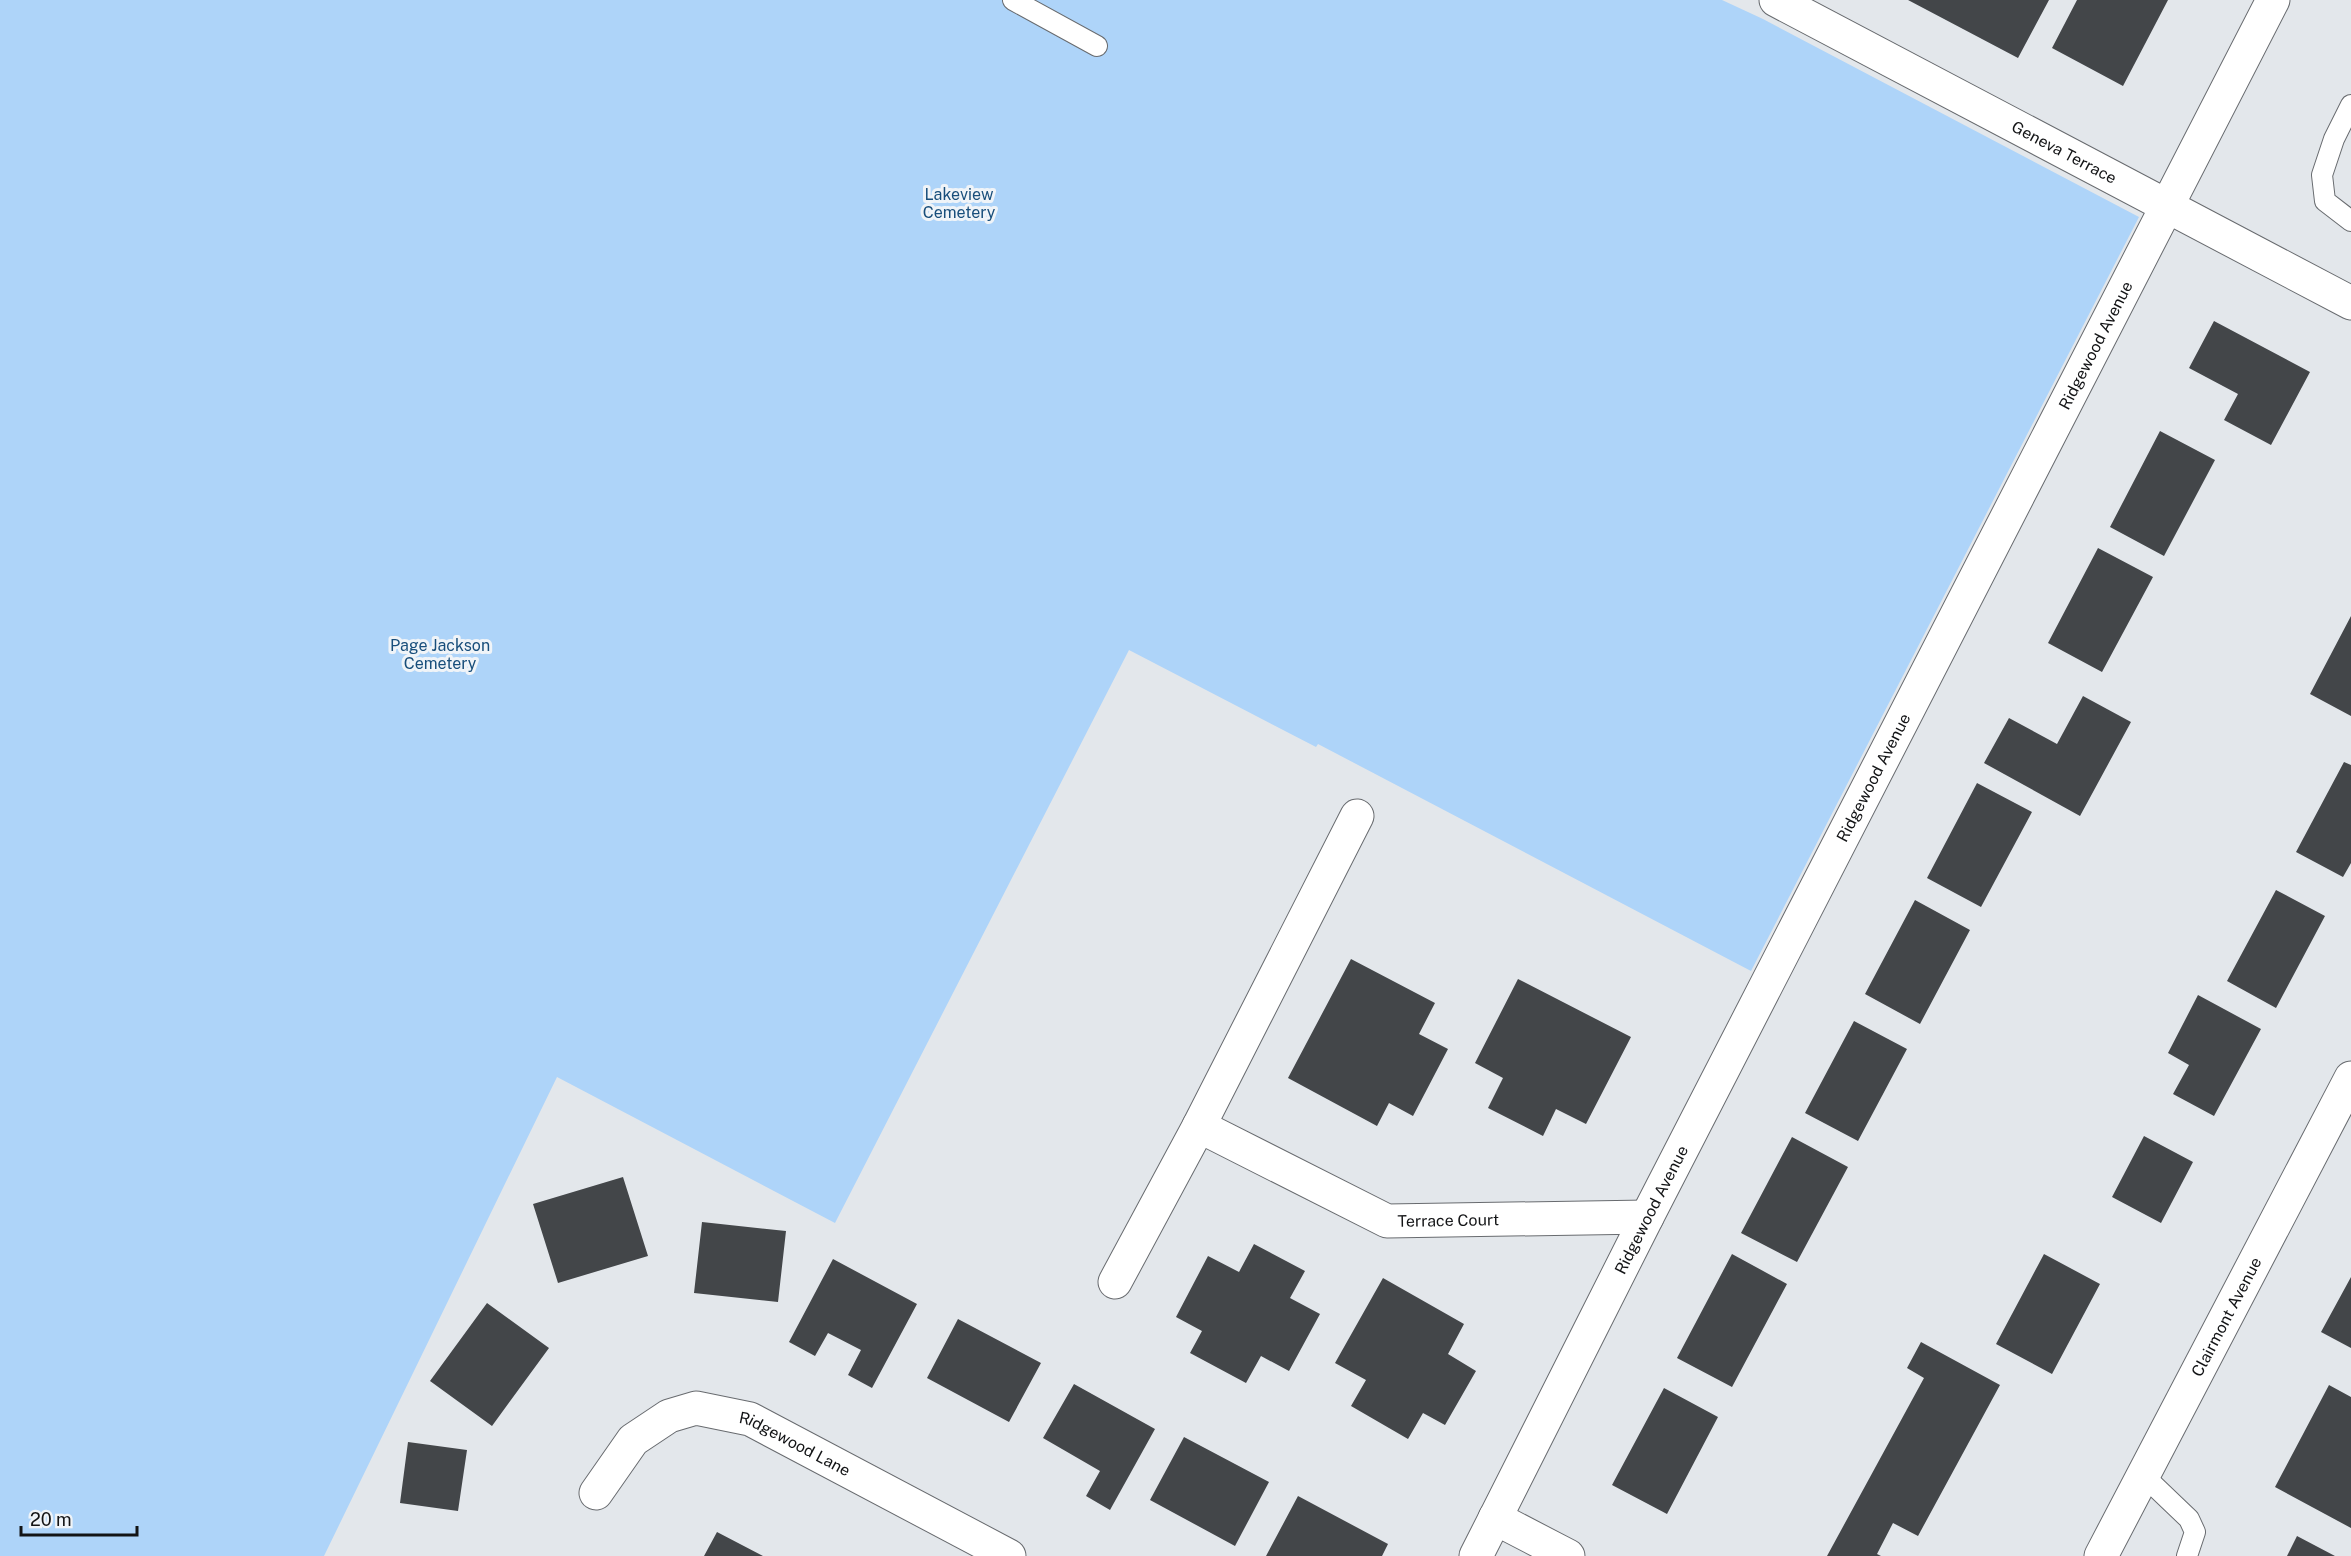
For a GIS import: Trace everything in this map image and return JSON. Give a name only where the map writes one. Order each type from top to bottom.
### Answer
[{"type":"street","name":"Geneva Terrace","points":[[1776,0],[2351,303]]},
{"type":"street","name":"Ridgewood Avenue","points":[[1476,1556],[1647,1216],[2273,0]]},
{"type":"street","points":[[1115,1282],[1199,1126],[1357,816]]},
{"type":"street","name":"Clairmont Avenue","points":[[2101,1556],[2351,1078]]},
{"type":"street","name":"Terrace Court","points":[[1199,1126],[1387,1221],[1647,1216]]},
{"type":"street","name":"Ridgewood Lane","points":[[596,1493],[633,1440],[669,1416],[696,1408],[750,1419],[1009,1556]]},
{"type":"street","points":[[1496,1518],[1568,1556]]},
{"type":"lane","points":[[1013,0],[1097,46]]},
{"type":"lane","points":[[2351,105],[2334,139],[2322,176],[2325,201],[2351,221]]},
{"type":"lane","points":[[2143,1475],[2188,1519],[2195,1532],[2187,1556]]},
{"type":"green space","points":[[0,0],[1722,0],[1763,19],[2139,217],[1751,971],[1318,744],[1316,747],[1129,650],[835,1223],[557,1077],[324,1556],[0,1556]]},
{"type":"building","points":[[1908,0],[2049,0],[2018,58]]},
{"type":"building","points":[[2077,0],[2168,0],[2123,86],[2052,48]]},
{"type":"building","points":[[2214,321],[2310,372],[2271,445],[2224,420],[2238,394],[2189,368]]},
{"type":"building","points":[[2160,431],[2215,460],[2164,556],[2110,527]]},
{"type":"building","points":[[2098,548],[2153,577],[2102,672],[2048,643]]},
{"type":"building","points":[[2351,616],[2351,716],[2310,694]]},
{"type":"building","points":[[2083,696],[2131,722],[2080,816],[1984,763],[2009,718],[2057,744]]},
{"type":"building","points":[[2344,762],[2351,765],[2351,863],[2343,877],[2296,852]]},
{"type":"building","points":[[1977,783],[2032,812],[1981,907],[1927,878]]},
{"type":"building","points":[[2276,890],[2325,916],[2276,1008],[2227,981]]},
{"type":"building","points":[[1915,900],[1970,930],[1920,1024],[1865,994]]},
{"type":"building","points":[[1351,959],[1435,1003],[1419,1034],[1448,1049],[1413,1116],[1389,1103],[1377,1126],[1288,1078]]},
{"type":"building","points":[[1518,979],[1631,1037],[1586,1124],[1556,1109],[1543,1136],[1488,1108],[1503,1078],[1475,1063]]},
{"type":"building","points":[[2198,995],[2261,1029],[2214,1116],[2173,1094],[2189,1065],[2168,1053]]},
{"type":"building","points":[[1854,1021],[1907,1049],[1858,1141],[1805,1113]]},
{"type":"building","points":[[2144,1136],[2193,1162],[2161,1223],[2112,1197]]},
{"type":"building","points":[[1792,1137],[1848,1167],[1797,1262],[1741,1233]]},
{"type":"building","points":[[623,1177],[648,1256],[558,1283],[533,1204]]},
{"type":"building","points":[[702,1222],[786,1231],[778,1302],[694,1293]]},
{"type":"building","points":[[1254,1244],[1305,1271],[1290,1298],[1320,1314],[1289,1371],[1261,1356],[1246,1383],[1190,1353],[1202,1331],[1176,1317],[1208,1256],[1239,1272]]},
{"type":"building","points":[[1732,1254],[1787,1284],[1732,1387],[1677,1358]]},
{"type":"building","points":[[2044,1254],[2100,1284],[2052,1374],[1996,1344]]},
{"type":"building","points":[[833,1259],[917,1304],[872,1388],[848,1375],[861,1350],[828,1333],[815,1356],[789,1342]]},
{"type":"building","points":[[2351,1277],[2351,1348],[2321,1332]]},
{"type":"building","points":[[1383,1278],[1464,1324],[1448,1354],[1476,1371],[1445,1425],[1423,1413],[1408,1439],[1351,1406],[1366,1380],[1335,1363]]},
{"type":"building","points":[[487,1303],[549,1348],[492,1426],[430,1381]]},
{"type":"building","points":[[958,1319],[1041,1363],[1009,1422],[927,1378]]},
{"type":"building","points":[[1921,1342],[2000,1385],[1918,1536],[1893,1523],[1877,1554],[1881,1556],[1827,1556],[1924,1378],[1907,1368]]},
{"type":"building","points":[[1074,1384],[1155,1429],[1110,1510],[1086,1496],[1100,1471],[1043,1438]]},
{"type":"building","points":[[2329,1385],[2351,1397],[2351,1528],[2275,1487]]},
{"type":"building","points":[[1664,1388],[1718,1417],[1667,1514],[1612,1485]]},
{"type":"building","points":[[1184,1437],[1269,1482],[1235,1546],[1150,1500]]},
{"type":"building","points":[[408,1442],[467,1450],[458,1511],[400,1503]]},
{"type":"building","points":[[1298,1496],[1388,1544],[1382,1556],[1266,1556]]},
{"type":"building","points":[[717,1532],[763,1556],[704,1556]]},
{"type":"building","points":[[2297,1536],[2335,1556],[2287,1556]]},
{"type":"park label","name":"Lakeview Cemetery","points":[[959,203]]},
{"type":"park label","name":"Page Jackson Cemetery","points":[[440,654]]}]
